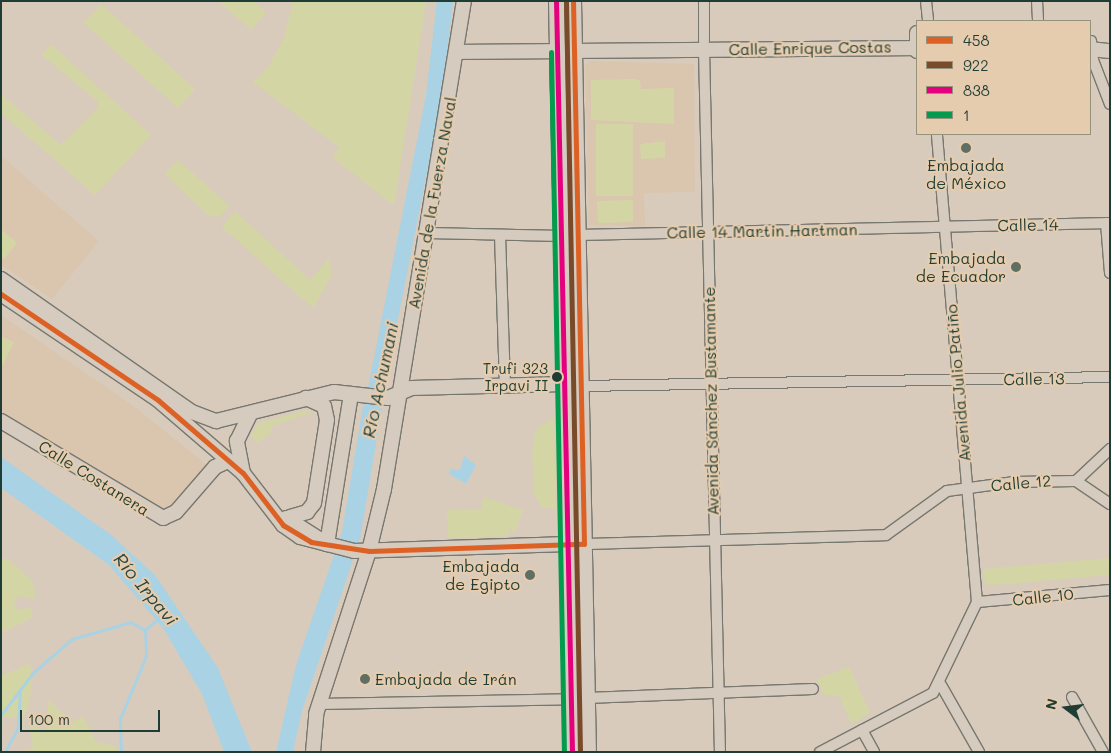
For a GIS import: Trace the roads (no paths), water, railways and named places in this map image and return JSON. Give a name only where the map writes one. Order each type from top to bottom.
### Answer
[{"type":"main road","name":"Avenida de la Fuerza Naval","points":[[313,752],[319,704],[360,555],[428,234],[459,47],[464,1]]},
{"type":"main road","points":[[556,1],[572,752]]},
{"type":"main road","points":[[573,1],[588,752]]},
{"type":"main road","name":"Calle Enrique Costas","points":[[574,47],[916,43]]},
{"type":"main road","points":[[1091,45],[1110,43]]},
{"type":"main road","points":[[1091,45],[1110,51]]},
{"type":"main road","points":[[459,47],[574,47]]},
{"type":"main road","points":[[1,279],[10,294],[45,314],[199,415],[216,421],[250,416],[306,398],[357,395],[393,396],[411,388],[564,384],[581,386]]},
{"type":"main road","points":[[45,314],[151,395],[243,473],[283,516],[283,525],[300,537],[330,544],[360,555],[584,544]]},
{"type":"main road","points":[[330,544],[357,395]]},
{"type":"main road","points":[[283,516],[307,512],[314,503],[327,420],[324,406],[306,398]]},
{"type":"main road","points":[[243,473],[237,441],[250,416]]},
{"type":"main road","name":"Calle Costanera","points":[[1,421],[163,518],[176,512],[215,466],[228,461]]},
{"type":"street","name":"Avenida Sánchez Bustamante","points":[[704,1],[714,541],[720,752]]},
{"type":"street","points":[[926,1],[928,20]]},
{"type":"street","points":[[1037,1],[1038,20]]},
{"type":"street","points":[[1091,48],[1110,104]]},
{"type":"street","name":"Avenida Julio Patiño","points":[[937,135],[977,602]]},
{"type":"street","points":[[1108,223],[1110,273]]},
{"type":"street","name":"Calle 14","points":[[945,227],[1108,223]]},
{"type":"street","name":"Calle 14 Martin Hartman","points":[[578,235],[945,227]]},
{"type":"street","points":[[428,234],[562,236]]},
{"type":"street","points":[[500,235],[506,385]]},
{"type":"street","name":"Calle 13","points":[[581,386],[1110,377]]},
{"type":"street","points":[[1110,449],[1076,481],[1110,504]]},
{"type":"street","name":"Calle 12","points":[[584,544],[886,535],[929,501],[967,488],[1076,481]]},
{"type":"street","name":"Calle 10","points":[[977,602],[1110,590]]},
{"type":"street","points":[[820,752],[941,685],[977,602]]},
{"type":"street","points":[[941,685],[979,752]]},
{"type":"street","points":[[587,698],[719,695],[813,689]]},
{"type":"street","points":[[1072,697],[1103,752]]},
{"type":"street","points":[[319,704],[570,699]]},
{"type":"street","points":[[862,730],[874,752]]},
{"type":"water","name":"Río Achumani","points":[[363,406],[382,408],[360,539],[302,711],[293,752],[276,752],[296,665],[342,532]]},
{"type":"water","points":[[464,456],[476,465],[466,484],[449,474],[450,469],[460,470]]},
{"type":"water","name":"Río Irpavi","points":[[1,457],[110,534],[155,575],[218,668],[252,752],[224,752],[202,694],[163,628],[109,565],[1,488]]},
{"type":"waterway","name":"Río Achumani","points":[[368,429],[434,96],[445,1]]},
{"type":"waterway","points":[[1,715],[33,673],[72,639],[131,622],[145,630],[158,619]]},
{"type":"waterway","points":[[121,752],[120,719],[146,656],[145,630]]},
{"type":"waterway","points":[[5,752],[18,728],[20,690]]},
{"type":"place","name":"Embajada de México","points":[[966,148]]},
{"type":"place","name":"Embajada de Ecuador","points":[[1016,267]]},
{"type":"place","name":"Trufi 323 Irpavi II","points":[[557,377]]},
{"type":"place","name":"Embajada de Egipto","points":[[530,575]]},
{"type":"place","name":"Embajada de Irán","points":[[365,679]]}]
